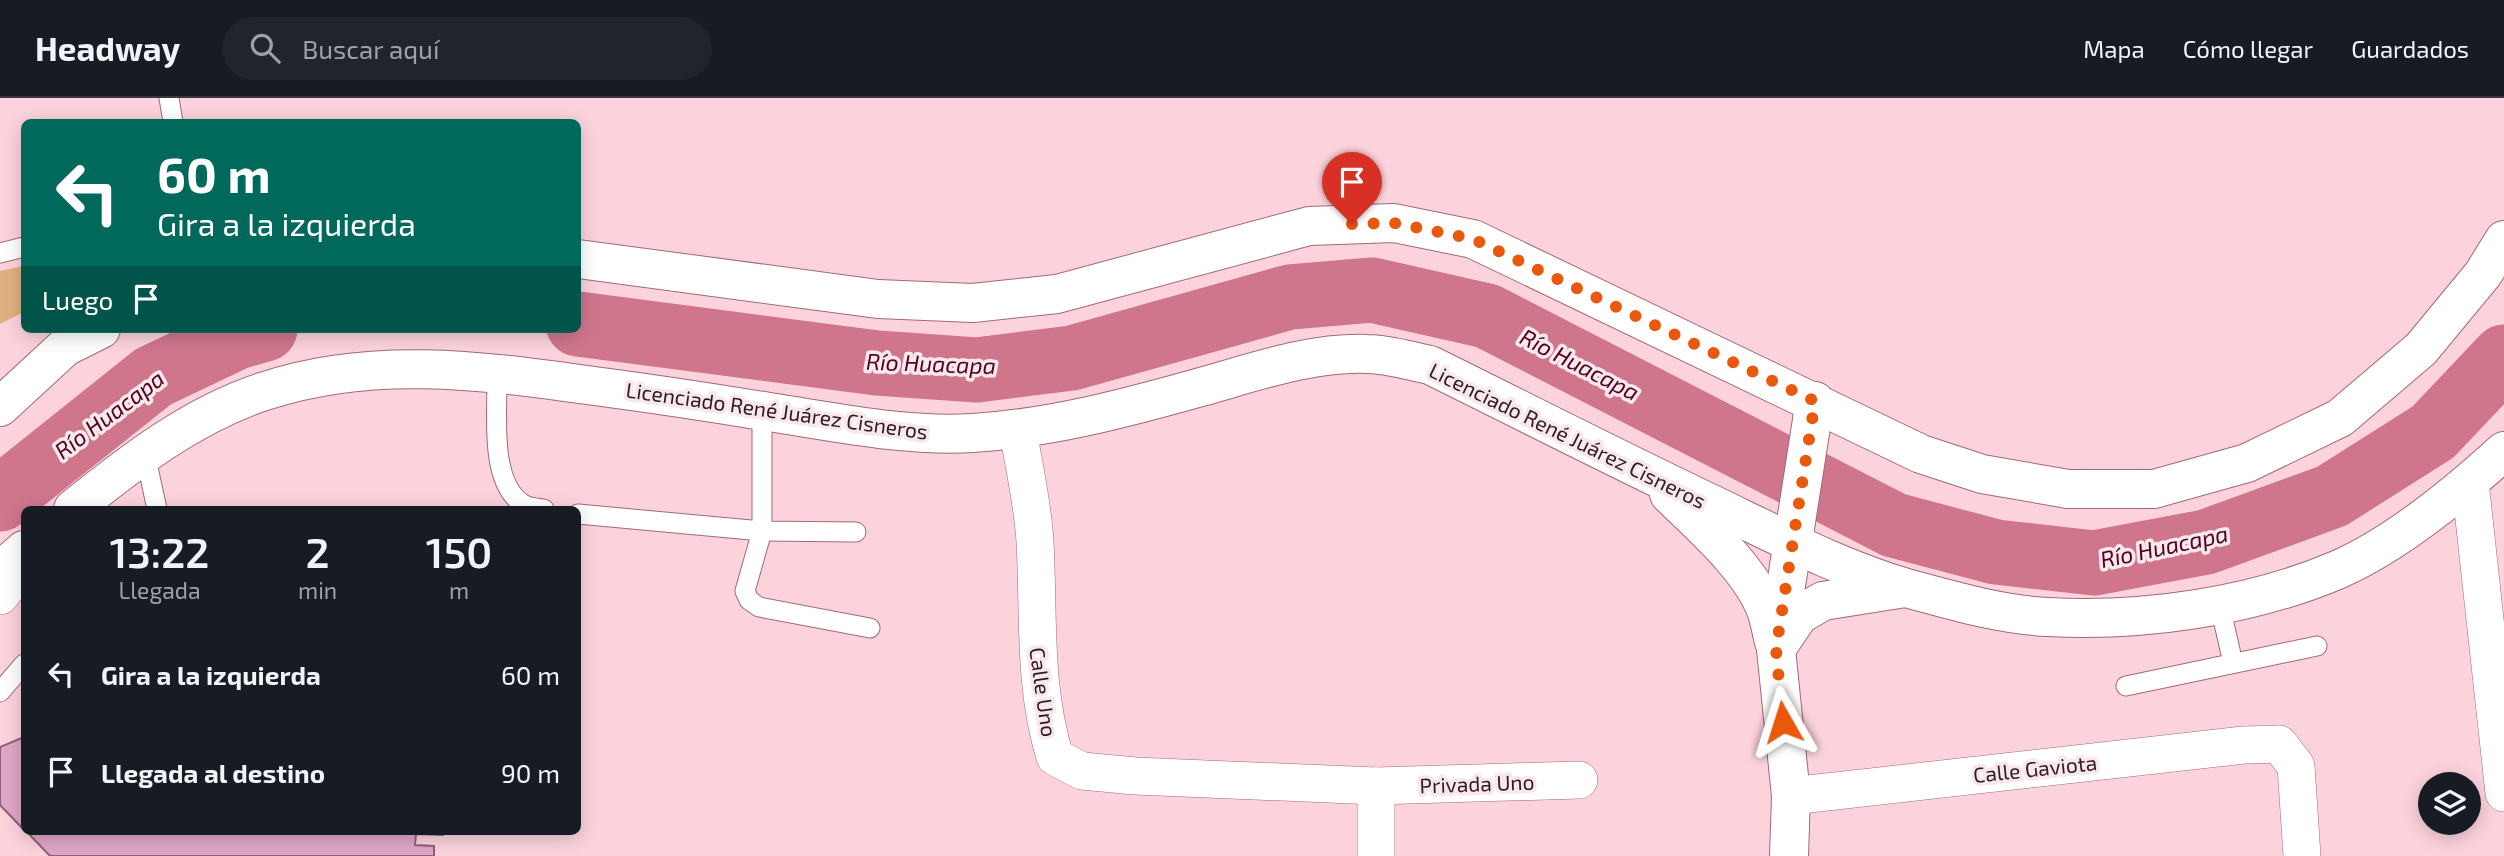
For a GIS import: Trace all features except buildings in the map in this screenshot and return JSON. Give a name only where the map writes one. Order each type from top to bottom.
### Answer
[{"type":"main road","points":[[581,259],[878,299],[973,303],[1057,294],[1309,226],[1394,223],[1473,239],[1815,410],[1921,453],[1982,474],[2068,489],[2154,489],[2247,463],[2340,418],[2421,349],[2483,274],[2504,240]]},
{"type":"main road","points":[[0,407],[70,338],[87,333]]},
{"type":"main road","name":"Licenciado René Juárez Cisneros","points":[[78,506],[145,454],[209,415],[263,391],[335,373],[425,367],[497,372],[762,411],[908,430],[967,434],[1018,430],[1079,420],[1289,363],[1325,355],[1370,354],[1430,365],[1650,475],[1795,530],[1907,588],[1979,606],[2047,617],[2133,615],[2220,606],[2338,569],[2409,527],[2470,482],[2504,451]]},
{"type":"main road","points":[[1776,649],[1815,410]]},
{"type":"main road","points":[[1650,475],[1719,544],[1753,587],[1764,606],[1776,649],[1791,796],[1789,856]]},
{"type":"main road","points":[[0,571],[21,553]]},
{"type":"main road","points":[[1776,649],[1799,615],[1823,601],[1907,588]]},
{"type":"street","name":"Calle Uno","points":[[1018,430],[1035,539],[1037,670],[1045,727],[1055,757],[1082,771],[1135,776],[1376,786]]},
{"type":"street","points":[[2470,482],[2504,793]]},
{"type":"street","points":[[0,596],[21,570]]},
{"type":"street","name":"Calle Gaviota","points":[[1791,796],[2244,745],[2279,744],[2296,766],[2302,856]]},
{"type":"street","name":"Privada Uno","points":[[1376,786],[1579,780]]},
{"type":"street","points":[[1376,786],[1376,856]]},
{"type":"lane","points":[[169,98],[172,119]]},
{"type":"lane","points":[[0,253],[21,248]]},
{"type":"lane","points":[[497,372],[498,450],[505,487],[524,505],[529,506]]},
{"type":"lane","points":[[762,411],[762,531],[745,591],[749,600],[759,607],[870,628]]},
{"type":"lane","points":[[145,454],[156,506]]},
{"type":"lane","points":[[581,514],[762,531],[856,532]]},
{"type":"lane","points":[[2220,606],[2233,663]]},
{"type":"lane","points":[[2126,686],[2317,646]]},
{"type":"lane","points":[[0,692],[21,668]]},
{"type":"shaded area","points":[[21,267],[21,314],[0,324],[0,271]]},
{"type":"waterway","name":"Río Huacapa","points":[[581,324],[877,363],[977,370],[1072,358],[1290,297],[1372,290],[1487,316],[1894,525],[1996,552],[2094,563],[2206,542],[2332,496],[2433,432],[2504,357]]},
{"type":"waterway","name":"Río Huacapa","points":[[0,499],[153,377],[251,333]]},
{"type":"route","points":[[1352,224],[1394,223],[1473,239],[1815,401],[1815,419],[1799,517],[1791,542],[1776,649],[1783,722]]}]
